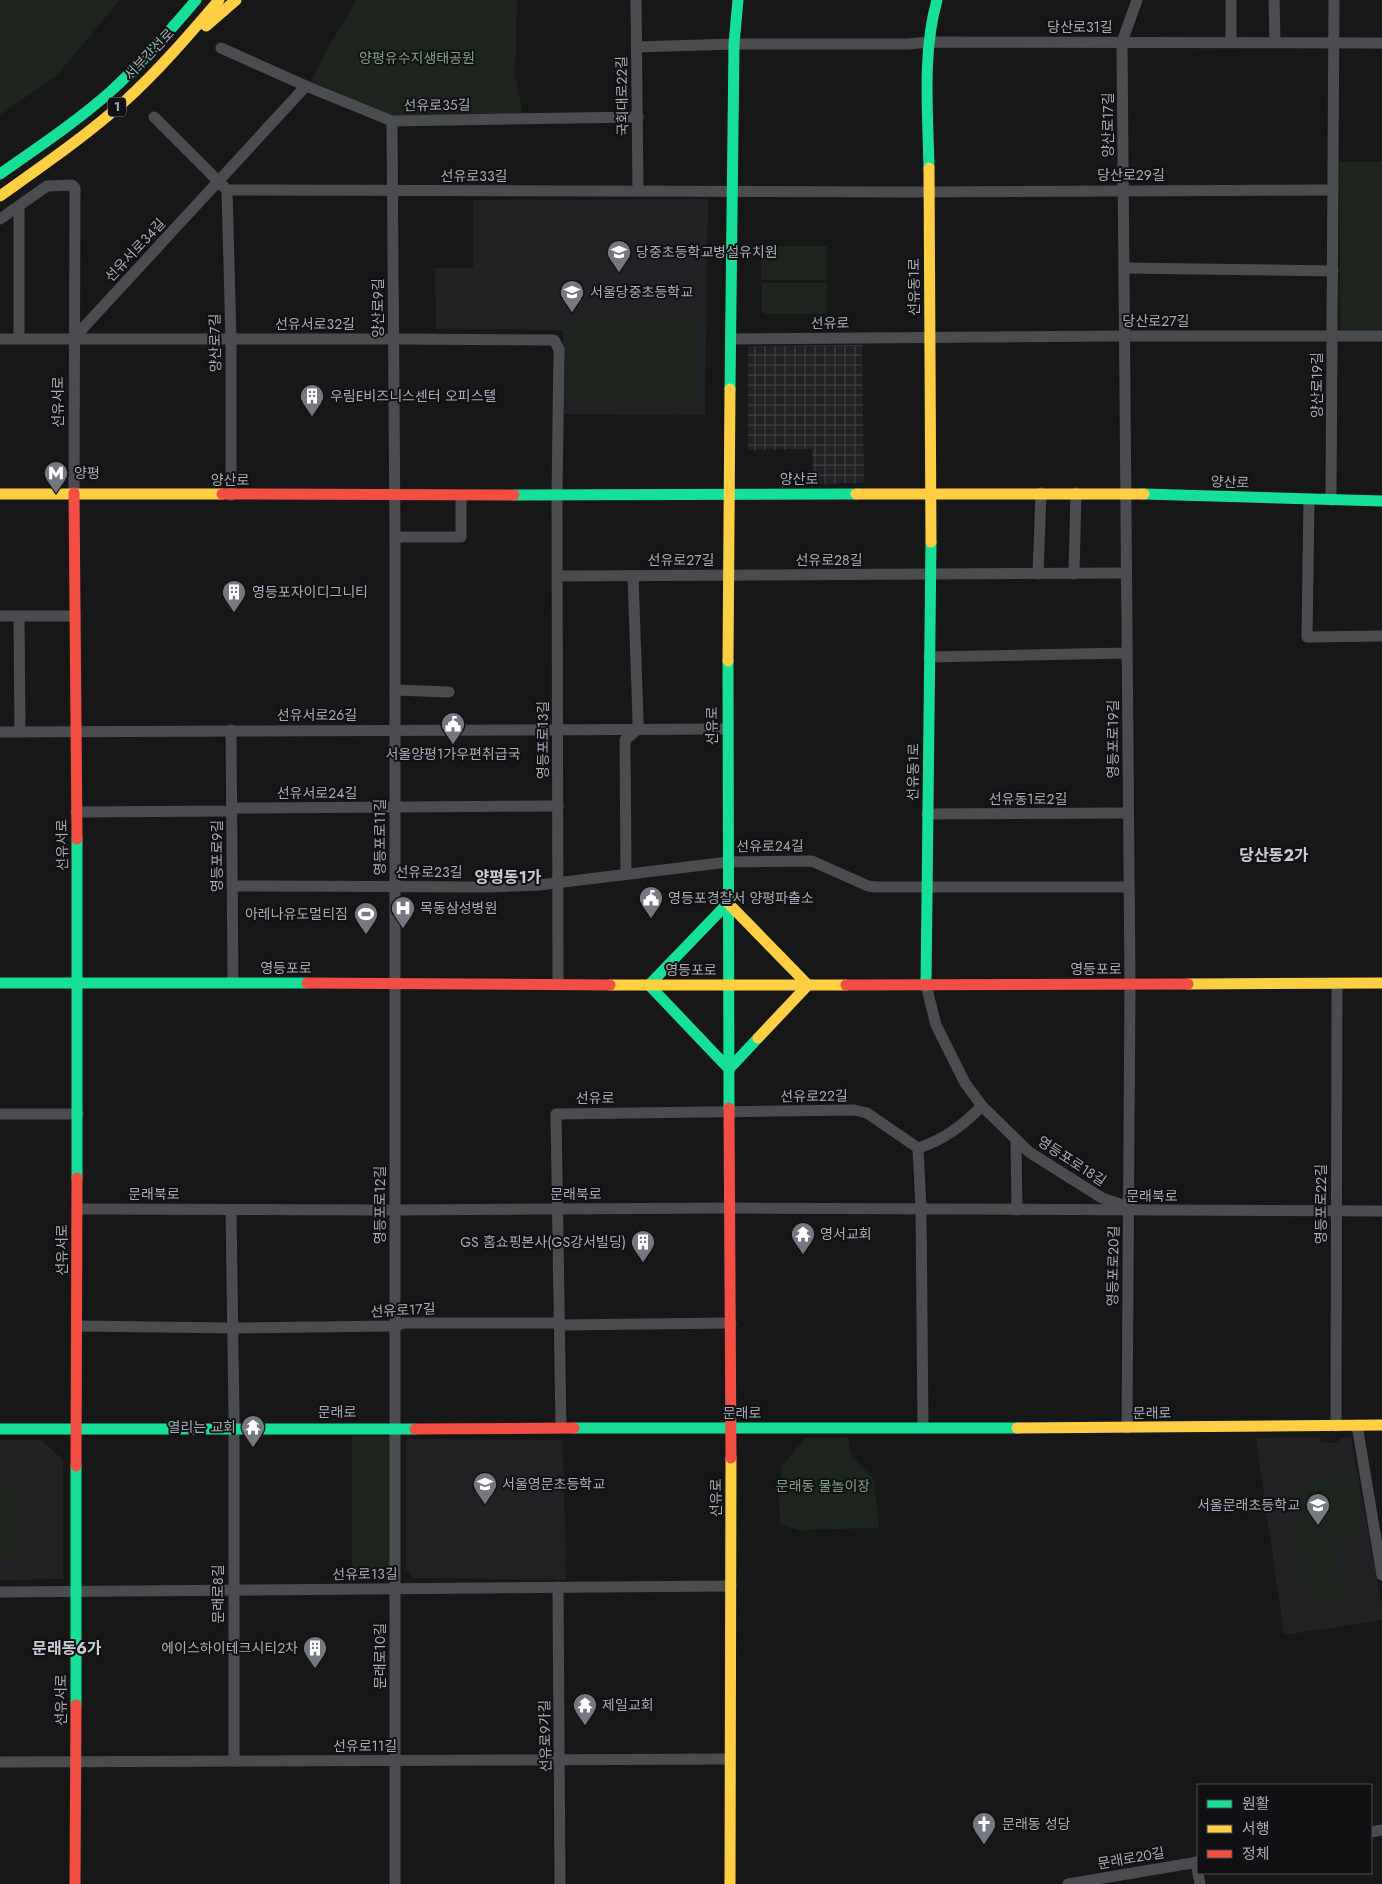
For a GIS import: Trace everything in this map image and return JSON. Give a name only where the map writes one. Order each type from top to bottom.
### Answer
[{"type":"street","name":"서부간선로","points":[[0,174],[56,134],[109,92],[163,39],[196,0]]},
{"type":"street","name":"서부간선로","points":[[0,196],[67,148],[110,112],[176,51],[219,0]]},
{"type":"street","points":[[176,51],[236,0]]},
{"type":"street","name":"국회대로22길","points":[[636,0],[638,191]]},
{"type":"street","name":"선유로","points":[[732,1881],[727,729],[734,44],[738,0]]},
{"type":"street","name":"선유동1로","points":[[926,985],[931,494],[928,66],[931,21],[937,0]]},
{"type":"street","points":[[1122,42],[1137,0]]},
{"type":"street","points":[[1231,0],[1231,42]]},
{"type":"street","points":[[1274,0],[1275,42]]},
{"type":"street","name":"양산로19길","points":[[1332,500],[1334,0]]},
{"type":"street","points":[[637,47],[734,44],[908,44],[930,42]]},
{"type":"street","name":"당산로31길","points":[[930,42],[1382,42]]},
{"type":"street","name":"양산로17길","points":[[1122,42],[1126,493]]},
{"type":"street","name":"선유로35길","points":[[221,48],[306,86],[392,121],[638,117]]},
{"type":"street","name":"선유서로34길","points":[[73,339],[223,186],[306,86]]},
{"type":"street","points":[[154,117],[223,186]]},
{"type":"street","name":"양산로9길","points":[[392,121],[394,495]]},
{"type":"street","name":"선유서로","points":[[19,206],[47,186],[72,185],[75,188],[73,339],[78,984],[75,1884]]},
{"type":"street","name":"선유로33길","points":[[223,186],[392,191],[732,192]]},
{"type":"street","name":"양산로7길","points":[[223,186],[231,339],[231,495]]},
{"type":"street","name":"당산로29길","points":[[929,192],[1333,190]]},
{"type":"street","points":[[732,192],[929,192]]},
{"type":"street","points":[[0,219],[19,206]]},
{"type":"street","points":[[19,206],[19,339]]},
{"type":"street","points":[[1124,268],[1333,271]]},
{"type":"street","name":"당산로27길","points":[[930,337],[1382,336]]},
{"type":"street","name":"선유로","points":[[731,339],[930,337]]},
{"type":"street","name":"선유서로32길","points":[[0,339],[554,340],[559,348],[557,495]]},
{"type":"street","points":[[1038,574],[1041,493]]},
{"type":"street","points":[[1074,574],[1076,493]]},
{"type":"street","name":"양산로","points":[[0,494],[730,495],[1126,493],[1382,501]]},
{"type":"street","name":"영등포로19길","points":[[1126,493],[1130,984]]},
{"type":"street","name":"영등포로11길","points":[[394,495],[395,983]]},
{"type":"street","points":[[395,537],[461,537],[461,495]]},
{"type":"street","name":"영등포로13길","points":[[557,495],[558,984]]},
{"type":"street","points":[[1309,500],[1307,637],[1382,636]]},
{"type":"street","points":[[930,574],[1126,573]]},
{"type":"street","name":"선유로28길","points":[[729,575],[930,574]]},
{"type":"street","name":"선유로27길","points":[[557,576],[729,575]]},
{"type":"street","name":"선유로27길","points":[[633,576],[638,730]]},
{"type":"street","points":[[0,616],[75,616]]},
{"type":"street","points":[[19,616],[20,732]]},
{"type":"street","points":[[929,657],[1127,653]]},
{"type":"street","points":[[395,690],[450,692]]},
{"type":"street","name":"선유서로26길","points":[[0,732],[727,729]]},
{"type":"street","name":"영등포로9길","points":[[231,730],[233,982]]},
{"type":"street","points":[[626,874],[625,740],[638,730]]},
{"type":"street","name":"선유서로24길","points":[[76,812],[232,811],[236,808],[558,806]]},
{"type":"street","name":"선유동1로2길","points":[[927,814],[1128,813]]},
{"type":"street","name":"선유로24길","points":[[728,862],[812,861],[868,886],[927,887]]},
{"type":"street","name":"선유로23길","points":[[232,886],[488,887],[558,882],[728,862]]},
{"type":"street","points":[[927,887],[1129,887]]},
{"type":"street","points":[[728,904],[808,985],[729,1069],[649,985],[728,904]]},
{"type":"street","name":"영등포로","points":[[0,983],[233,982],[728,986],[1382,983]]},
{"type":"street","name":"영등포로12길","points":[[395,983],[395,1428]]},
{"type":"street","name":"영등포로22길","points":[[1336,1426],[1337,983]]},
{"type":"street","name":"영등포로20길","points":[[1127,1428],[1130,984]]},
{"type":"street","name":"영등포로18길","points":[[926,985],[936,1025],[965,1083],[982,1106],[1029,1152],[1102,1198],[1126,1206],[1129,1211]]},
{"type":"street","points":[[923,1428],[921,1209],[918,1148],[930,1144],[961,1127],[982,1106]]},
{"type":"street","name":"선유로22길","points":[[729,1113],[854,1110],[867,1113],[918,1148]]},
{"type":"street","name":"선유로","points":[[557,1209],[556,1114],[729,1113]]},
{"type":"street","points":[[0,1114],[78,1114]]},
{"type":"street","points":[[1016,1140],[1017,1210]]},
{"type":"street","name":"문래북로","points":[[77,1209],[730,1208],[1382,1211]]},
{"type":"street","points":[[557,1209],[560,1428]]},
{"type":"street","points":[[231,1210],[234,1427]]},
{"type":"street","name":"선유로17길","points":[[77,1326],[233,1328],[395,1326],[404,1323],[554,1323],[559,1325],[731,1323]]},
{"type":"street","name":"문래로","points":[[0,1429],[234,1427],[1127,1428],[1382,1425]]},
{"type":"street","points":[[1357,1426],[1382,1575]]},
{"type":"street","name":"문래로8길","points":[[234,1427],[234,1761]]},
{"type":"street","name":"문래로10길","points":[[395,1428],[395,1884]]},
{"type":"street","name":"선유로13길","points":[[0,1592],[731,1586]]},
{"type":"street","name":"선유로9가길","points":[[558,1587],[560,1884]]},
{"type":"street","name":"선유로11길","points":[[0,1762],[730,1759]]},
{"type":"street","name":"문래로20길","points":[[1068,1884],[1197,1862]]},
{"type":"shaded area","name":"서울당중초등학교","points":[[708,199],[705,415],[563,414],[563,330],[436,329],[435,268],[473,268],[473,200]]},
{"type":"shaded area","points":[[862,345],[864,483],[813,484],[812,449],[748,450],[748,346]]},
{"type":"shaded area","name":"서울문래초등학교","points":[[1321,1437],[1321,1443],[1337,1443],[1341,1438],[1351,1437],[1382,1608],[1382,1620],[1284,1635],[1256,1438]]},
{"type":"shaded area","name":"서울영문초등학교","points":[[406,1439],[563,1440],[566,1580],[413,1578],[406,1569]]},
{"type":"shaded area","points":[[0,1440],[41,1440],[63,1460],[63,1579],[0,1580]]},
{"type":"green space","points":[[0,0],[120,0],[56,76],[0,115]]},
{"type":"green space","name":"양평유수지생태공원","points":[[357,0],[517,0],[515,76],[523,115],[392,116],[311,81],[330,44]]},
{"type":"green space","points":[[1339,162],[1382,162],[1382,330],[1340,330]]},
{"type":"green space","points":[[761,246],[827,246],[827,280],[761,280]]},
{"type":"green space","points":[[762,283],[827,283],[827,314],[762,314]]},
{"type":"green space","points":[[570,320],[698,322],[697,401],[569,400]]},
{"type":"green space","points":[[352,1436],[391,1436],[390,1582],[352,1579]]},
{"type":"green space","name":"문래동 물놀이장","points":[[848,1437],[851,1454],[874,1480],[879,1528],[798,1530],[780,1524],[779,1494],[782,1466],[805,1438]]},
{"type":"green space","points":[[1354,1475],[1362,1533],[1334,1537],[1342,1599],[1309,1603],[1292,1484]]},
{"type":"green space","points":[[0,1490],[17,1490],[17,1558],[0,1558]]},
{"type":"traffic: fast","points":[[0,174],[70,124],[110,92],[154,48],[196,0]]},
{"type":"traffic: fast","points":[[730,389],[734,44],[738,0]]},
{"type":"traffic: fast","points":[[929,168],[927,83],[929,41],[937,0]]},
{"type":"traffic: fast","points":[[514,495],[856,494]]},
{"type":"traffic: fast","points":[[1144,494],[1382,501]]},
{"type":"traffic: fast","points":[[926,985],[931,542]]},
{"type":"traffic: fast","points":[[728,661],[729,1108]]},
{"type":"traffic: fast","points":[[77,839],[77,1178]]},
{"type":"traffic: fast","points":[[728,903],[649,985],[729,1069],[758,1038]]},
{"type":"traffic: fast","points":[[0,983],[307,983]]},
{"type":"traffic: fast","points":[[574,1428],[1017,1428]]},
{"type":"traffic: fast","points":[[0,1429],[415,1429]]},
{"type":"traffic: fast","points":[[76,1466],[76,1705]]},
{"type":"traffic: slow","points":[[0,196],[79,139],[125,101],[162,65],[219,0]]},
{"type":"traffic: slow","points":[[206,26],[236,0]]},
{"type":"traffic: slow","points":[[929,168],[931,542]]},
{"type":"traffic: slow","points":[[728,661],[730,389]]},
{"type":"traffic: slow","points":[[0,494],[222,494]]},
{"type":"traffic: slow","points":[[856,494],[1144,494]]},
{"type":"traffic: slow","points":[[728,903],[808,985],[758,1038]]},
{"type":"traffic: slow","points":[[1188,984],[1382,983]]},
{"type":"traffic: slow","points":[[610,985],[846,985]]},
{"type":"traffic: slow","points":[[1017,1428],[1382,1425]]},
{"type":"traffic: slow","points":[[730,1884],[731,1458]]},
{"type":"traffic: jam","points":[[74,493],[77,839]]},
{"type":"traffic: jam","points":[[222,494],[514,495]]},
{"type":"traffic: jam","points":[[307,983],[610,985]]},
{"type":"traffic: jam","points":[[846,985],[1188,984]]},
{"type":"traffic: jam","points":[[729,1108],[731,1458]]},
{"type":"traffic: jam","points":[[76,1466],[77,1178]]},
{"type":"traffic: jam","points":[[415,1429],[574,1428]]},
{"type":"traffic: jam","points":[[75,1884],[76,1705]]},
{"type":"place","name":"당중초등학교병설유치원","points":[[619,273]]},
{"type":"place","name":"서울당중초등학교","points":[[572,313]]},
{"type":"place","name":"우림E비즈니스센터 오피스텔","points":[[312,417]]},
{"type":"place","name":"양평","points":[[56,494]]},
{"type":"place","name":"영등포자이디그니티","points":[[234,613]]},
{"type":"place","name":"서울양평1가우편취급국","points":[[453,745]]},
{"type":"place","name":"영등포경찰서 양평파출소","points":[[651,919]]},
{"type":"place","name":"목동삼성병원","points":[[403,929]]},
{"type":"place","name":"아레나유도멀티짐","points":[[366,935]]},
{"type":"place","name":"영서교회","points":[[803,1255]]},
{"type":"place","name":"GS 홈쇼핑본사(GS강서빌딩)","points":[[643,1263]]},
{"type":"place","name":"열리는 교회","points":[[253,1448]]},
{"type":"place","name":"서울영문초등학교","points":[[485,1505]]},
{"type":"place","name":"서울문래초등학교","points":[[1318,1526]]},
{"type":"place","name":"에이스하이테크시티2차","points":[[315,1669]]},
{"type":"place","name":"제일교회","points":[[585,1726]]},
{"type":"place","name":"문래동 성당","points":[[984,1845]]},
{"type":"district","name":"당산동2가","points":[[1274,855]]},
{"type":"district","name":"양평동1가","points":[[508,877]]},
{"type":"district","name":"문래동6가","points":[[67,1648]]}]
